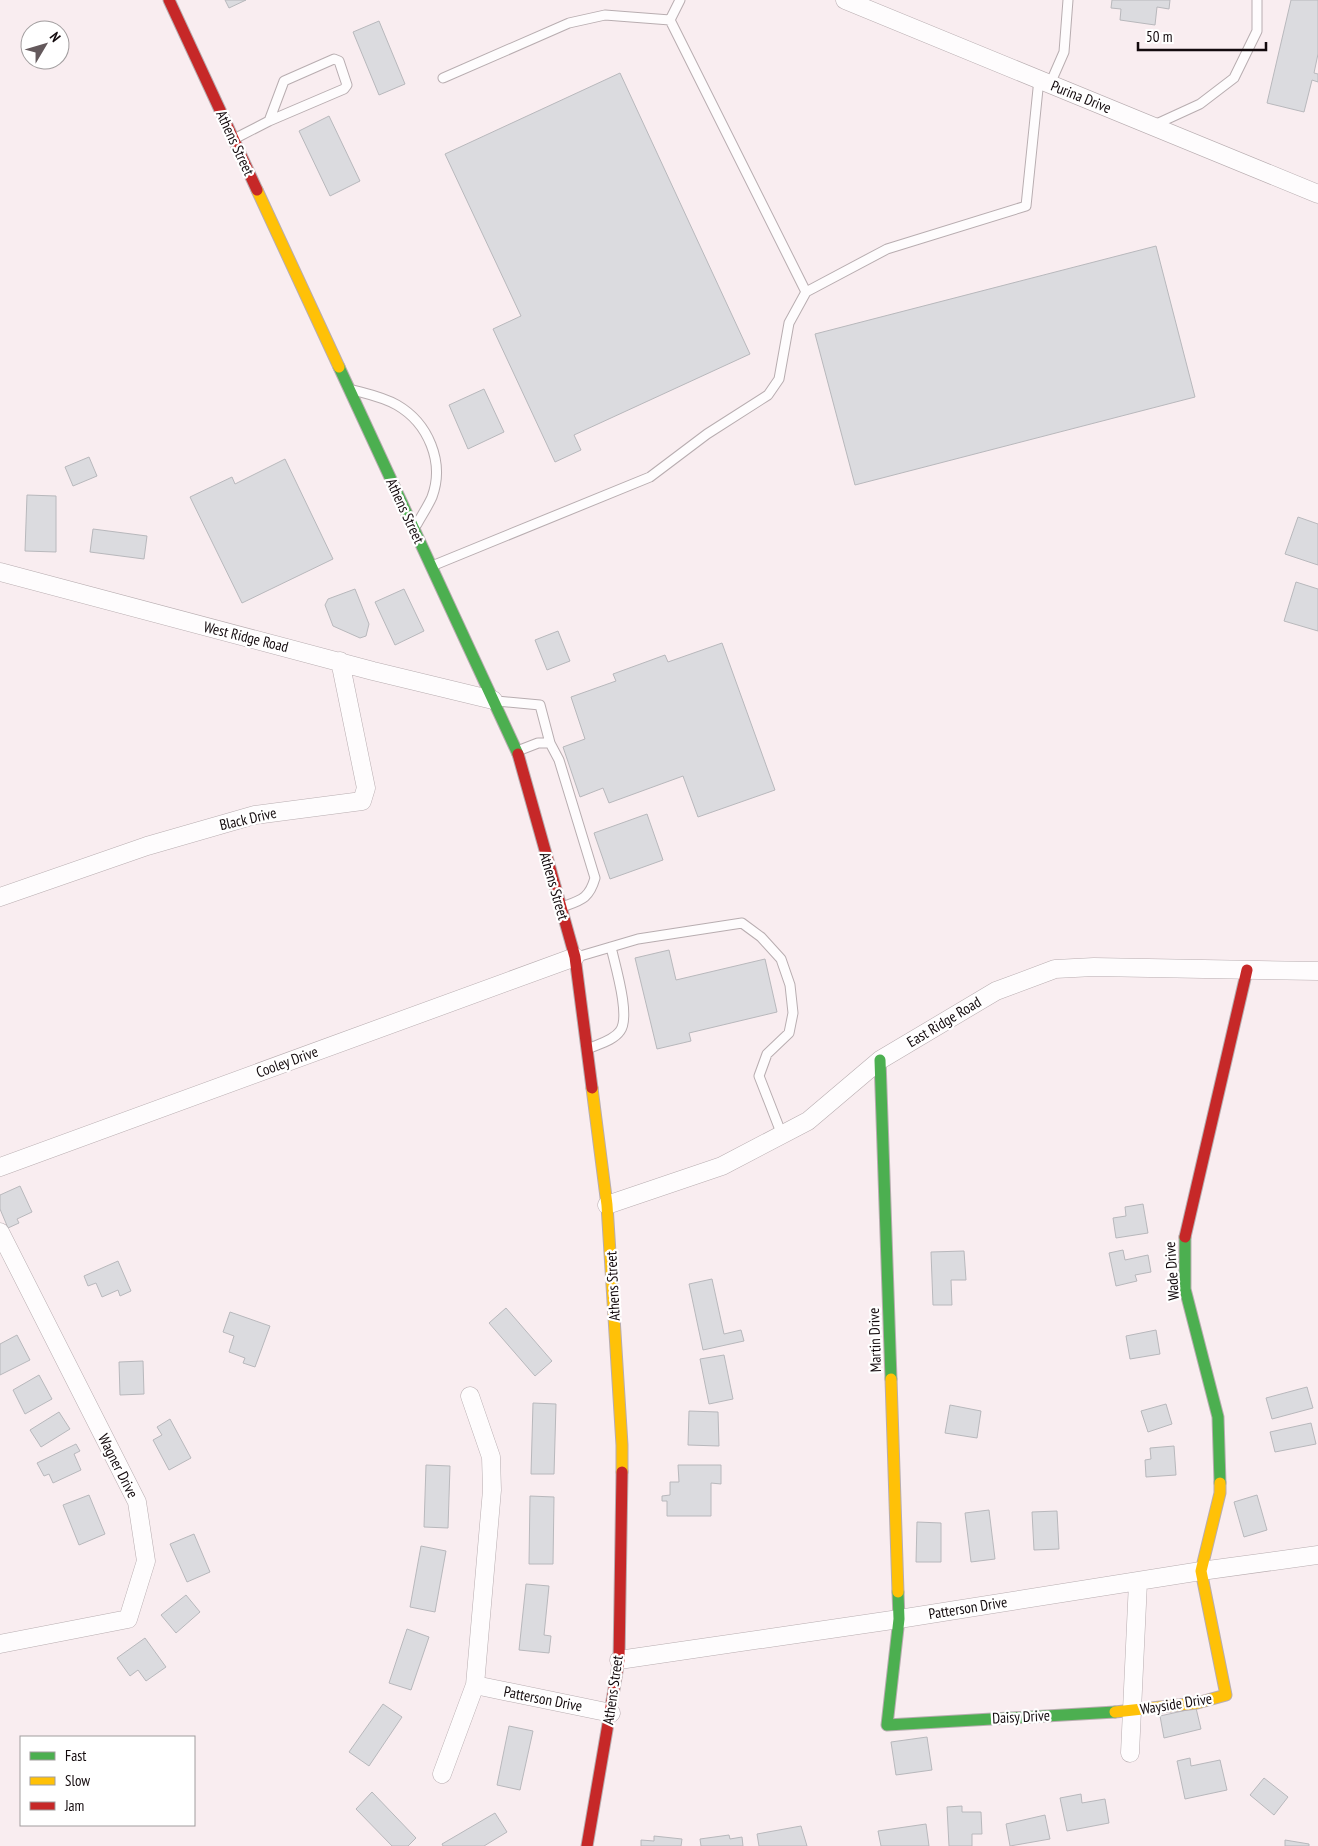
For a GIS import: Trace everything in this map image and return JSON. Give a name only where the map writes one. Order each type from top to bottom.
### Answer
[{"type":"street","name":"Athens Street","points":[[169,0],[517,751],[575,957],[607,1205],[622,1445],[619,1660],[587,1846]]},
{"type":"street","name":"Purina Drive","points":[[845,0],[1318,194]]},
{"type":"street","name":"West Ridge Road","points":[[0,572],[493,700]]},
{"type":"street","name":"Black Drive","points":[[0,897],[147,846],[255,815],[362,801],[366,788],[340,661]]},
{"type":"street","name":"Cooley Drive","points":[[0,1167],[575,957]]},
{"type":"street","name":"East Ridge Road","points":[[607,1205],[722,1166],[782,1135],[808,1121],[880,1060],[996,992],[1054,969],[1094,967],[1318,971]]},
{"type":"street","name":"Wade Drive","points":[[1201,1571],[1220,1493],[1218,1417],[1185,1289],[1185,1233],[1247,970]]},
{"type":"street","name":"Martin Drive","points":[[880,1060],[899,1619]]},
{"type":"street","name":"Wagner Drive","points":[[0,1232],[137,1502],[146,1561],[128,1619],[0,1644]]},
{"type":"street","points":[[442,1774],[475,1685],[492,1490],[491,1457],[470,1396]]},
{"type":"street","name":"Patterson Drive","points":[[619,1660],[899,1619],[1201,1571],[1318,1555]]},
{"type":"street","name":"Wayside Drive","points":[[1130,1753],[1131,1711],[1197,1703],[1226,1695],[1201,1571]]},
{"type":"street","points":[[1131,1711],[1138,1582]]},
{"type":"street","name":"Daisy Drive","points":[[899,1619],[887,1724],[1131,1711]]},
{"type":"street","name":"Patterson Drive","points":[[475,1685],[611,1713]]},
{"type":"lane","points":[[670,20],[680,0]]},
{"type":"lane","points":[[432,566],[650,477],[707,434],[768,395],[779,379],[789,323],[806,292],[887,249],[1026,206],[1044,82],[1064,52],[1068,0]]},
{"type":"lane","points":[[1152,126],[1200,104],[1234,78],[1257,31],[1257,0]]},
{"type":"lane","points":[[443,78],[569,23],[605,15],[670,20]]},
{"type":"lane","points":[[670,20],[806,292]]},
{"type":"lane","points":[[234,139],[268,121],[344,89],[347,85],[339,61],[334,59],[284,81],[268,121]]},
{"type":"lane","points":[[348,388],[381,397],[397,405],[414,418],[425,431],[436,459],[435,487],[431,499],[414,529]]},
{"type":"lane","points":[[493,700],[540,705],[550,743],[559,760],[595,878],[592,891],[582,900],[560,907]]},
{"type":"lane","points":[[517,751],[538,743],[550,743]]},
{"type":"lane","points":[[575,957],[638,939],[742,923],[761,937],[781,959],[790,985],[793,1013],[788,1033],[767,1054],[759,1076],[782,1135]]},
{"type":"lane","points":[[587,1050],[608,1040],[620,1031],[626,1018],[611,947]]},
{"type":"building","points":[[225,0],[246,0],[229,8]]},
{"type":"building","points":[[1112,0],[1170,0],[1169,9],[1157,7],[1155,25],[1120,20],[1121,9],[1111,8]]},
{"type":"building","points":[[1291,0],[1318,0],[1318,54],[1314,73],[1318,74],[1318,82],[1312,80],[1304,112],[1267,103]]},
{"type":"building","points":[[379,21],[405,84],[379,95],[353,32]]},
{"type":"building","points":[[620,73],[750,354],[574,435],[581,450],[555,462],[493,329],[521,316],[445,154]]},
{"type":"building","points":[[329,116],[360,181],[330,196],[299,131]]},
{"type":"building","points":[[1156,246],[1195,397],[855,485],[815,334]]},
{"type":"building","points":[[484,389],[504,432],[468,449],[449,405]]},
{"type":"building","points":[[89,457],[97,476],[73,486],[65,467]]},
{"type":"building","points":[[285,459],[333,559],[242,603],[190,497],[232,477],[235,484]]},
{"type":"building","points":[[27,495],[56,496],[56,552],[25,551]]},
{"type":"building","points":[[1298,517],[1318,524],[1318,565],[1285,554]]},
{"type":"building","points":[[93,529],[147,536],[144,559],[90,552]]},
{"type":"building","points":[[1296,582],[1318,589],[1318,631],[1284,621]]},
{"type":"building","points":[[355,589],[369,624],[366,636],[360,638],[333,626],[325,605],[328,599]]},
{"type":"building","points":[[404,589],[424,631],[395,645],[375,602]]},
{"type":"building","points":[[558,631],[570,661],[547,670],[535,640]]},
{"type":"building","points":[[722,643],[775,790],[698,817],[683,776],[609,803],[603,788],[580,797],[563,747],[585,739],[571,697],[616,681],[613,674],[665,655],[668,662]]},
{"type":"building","points":[[647,814],[663,860],[610,879],[594,833]]},
{"type":"building","points":[[669,950],[676,980],[765,959],[777,1012],[689,1033],[691,1041],[657,1049],[635,958]]},
{"type":"building","points":[[20,1186],[32,1212],[17,1219],[19,1223],[8,1228],[0,1209],[0,1195]]},
{"type":"building","points":[[1143,1204],[1148,1233],[1116,1238],[1113,1218],[1126,1216],[1125,1207]]},
{"type":"building","points":[[1123,1250],[1125,1260],[1148,1255],[1151,1272],[1135,1275],[1137,1281],[1116,1286],[1109,1253]]},
{"type":"building","points":[[964,1251],[966,1280],[951,1280],[952,1305],[933,1305],[931,1252]]},
{"type":"building","points":[[118,1261],[131,1291],[120,1296],[118,1290],[102,1297],[96,1283],[88,1286],[84,1276]]},
{"type":"building","points":[[712,1279],[724,1334],[741,1330],[744,1341],[703,1350],[689,1284]]},
{"type":"building","points":[[506,1308],[552,1361],[535,1376],[489,1323]]},
{"type":"building","points":[[230,1312],[270,1326],[255,1367],[243,1363],[245,1358],[229,1352],[234,1336],[223,1332]]},
{"type":"building","points":[[1156,1330],[1160,1354],[1130,1359],[1126,1336]]},
{"type":"building","points":[[17,1335],[30,1360],[0,1375],[0,1344]]},
{"type":"building","points":[[724,1355],[733,1399],[709,1404],[700,1359]]},
{"type":"building","points":[[143,1361],[144,1394],[120,1395],[119,1362]]},
{"type":"building","points":[[39,1375],[52,1399],[25,1414],[13,1390]]},
{"type":"building","points":[[1307,1387],[1313,1408],[1272,1419],[1266,1398]]},
{"type":"building","points":[[533,1403],[556,1404],[554,1474],[531,1474]]},
{"type":"building","points":[[1166,1404],[1172,1424],[1148,1432],[1141,1411]]},
{"type":"building","points":[[950,1405],[981,1411],[977,1438],[945,1433]]},
{"type":"building","points":[[689,1411],[718,1412],[719,1446],[688,1445]]},
{"type":"building","points":[[59,1412],[70,1429],[41,1447],[30,1430]]},
{"type":"building","points":[[170,1419],[191,1458],[169,1470],[153,1440],[162,1435],[157,1427]]},
{"type":"building","points":[[1311,1423],[1316,1444],[1275,1452],[1270,1432]]},
{"type":"building","points":[[76,1444],[80,1451],[74,1454],[81,1470],[53,1483],[49,1474],[44,1476],[37,1463]]},
{"type":"building","points":[[1174,1446],[1176,1475],[1146,1477],[1145,1460],[1151,1459],[1150,1448]]},
{"type":"building","points":[[426,1465],[450,1466],[448,1528],[424,1527]]},
{"type":"building","points":[[678,1465],[721,1465],[721,1484],[711,1483],[711,1516],[667,1516],[667,1501],[662,1501],[662,1496],[670,1495],[670,1482],[679,1482]]},
{"type":"building","points":[[89,1495],[105,1534],[79,1545],[63,1505]]},
{"type":"building","points":[[1257,1495],[1267,1530],[1244,1537],[1234,1502]]},
{"type":"building","points":[[530,1496],[554,1497],[553,1564],[529,1564]]},
{"type":"building","points":[[989,1510],[995,1559],[971,1562],[965,1513]]},
{"type":"building","points":[[1057,1511],[1059,1549],[1034,1550],[1032,1512]]},
{"type":"building","points":[[917,1522],[941,1523],[941,1562],[916,1562]]},
{"type":"building","points":[[194,1534],[210,1572],[187,1582],[170,1544]]},
{"type":"building","points":[[421,1546],[446,1551],[435,1612],[410,1607]]},
{"type":"building","points":[[526,1584],[549,1586],[544,1635],[551,1636],[549,1653],[519,1650]]},
{"type":"building","points":[[186,1595],[200,1612],[176,1633],[161,1615]]},
{"type":"building","points":[[407,1629],[429,1637],[411,1690],[389,1683]]},
{"type":"building","points":[[145,1638],[166,1667],[146,1681],[138,1670],[130,1676],[117,1658]]},
{"type":"building","points":[[383,1704],[402,1717],[369,1766],[349,1752]]},
{"type":"building","points":[[1196,1708],[1201,1729],[1164,1738],[1160,1716]]},
{"type":"building","points":[[509,1726],[533,1731],[520,1790],[497,1785]]},
{"type":"building","points":[[927,1737],[932,1770],[896,1775],[891,1742]]},
{"type":"building","points":[[1190,1758],[1191,1766],[1220,1760],[1227,1790],[1185,1799],[1177,1761]]},
{"type":"building","points":[[1264,1778],[1288,1797],[1274,1815],[1250,1795]]},
{"type":"building","points":[[372,1792],[416,1838],[408,1846],[392,1846],[356,1809]]},
{"type":"building","points":[[1081,1794],[1082,1803],[1105,1799],[1109,1823],[1067,1831],[1060,1798]]},
{"type":"building","points":[[962,1806],[962,1812],[981,1812],[982,1834],[972,1834],[972,1846],[949,1846],[947,1807]]},
{"type":"building","points":[[495,1813],[507,1832],[484,1846],[443,1846],[442,1844]]},
{"type":"building","points":[[1045,1815],[1050,1839],[1010,1846],[1006,1824]]},
{"type":"building","points":[[926,1824],[929,1846],[881,1846],[878,1831]]},
{"type":"building","points":[[801,1826],[807,1846],[759,1846],[757,1834]]},
{"type":"building","points":[[729,1835],[730,1839],[742,1837],[743,1846],[701,1846],[700,1839]]},
{"type":"building","points":[[654,1836],[682,1839],[681,1846],[641,1846],[641,1840],[654,1841]]},
{"type":"building","points":[[1285,1840],[1309,1844],[1309,1846],[1285,1846]]},
{"type":"traffic: fast","points":[[339,367],[518,754]]},
{"type":"traffic: fast","points":[[880,1060],[891,1379]]},
{"type":"traffic: fast","points":[[1185,1237],[1185,1289],[1218,1417],[1220,1483]]},
{"type":"traffic: fast","points":[[898,1592],[899,1619],[887,1725],[1115,1712]]},
{"type":"traffic: slow","points":[[257,190],[339,367]]},
{"type":"traffic: slow","points":[[592,1088],[607,1205],[622,1445],[622,1472]]},
{"type":"traffic: slow","points":[[891,1379],[898,1592]]},
{"type":"traffic: slow","points":[[1115,1712],[1197,1703],[1226,1695],[1201,1571],[1220,1493],[1220,1483]]},
{"type":"traffic: jam","points":[[169,0],[257,190]]},
{"type":"traffic: jam","points":[[518,754],[575,957],[592,1088]]},
{"type":"traffic: jam","points":[[1185,1237],[1247,970]]},
{"type":"traffic: jam","points":[[587,1846],[619,1660],[622,1472]]}]
